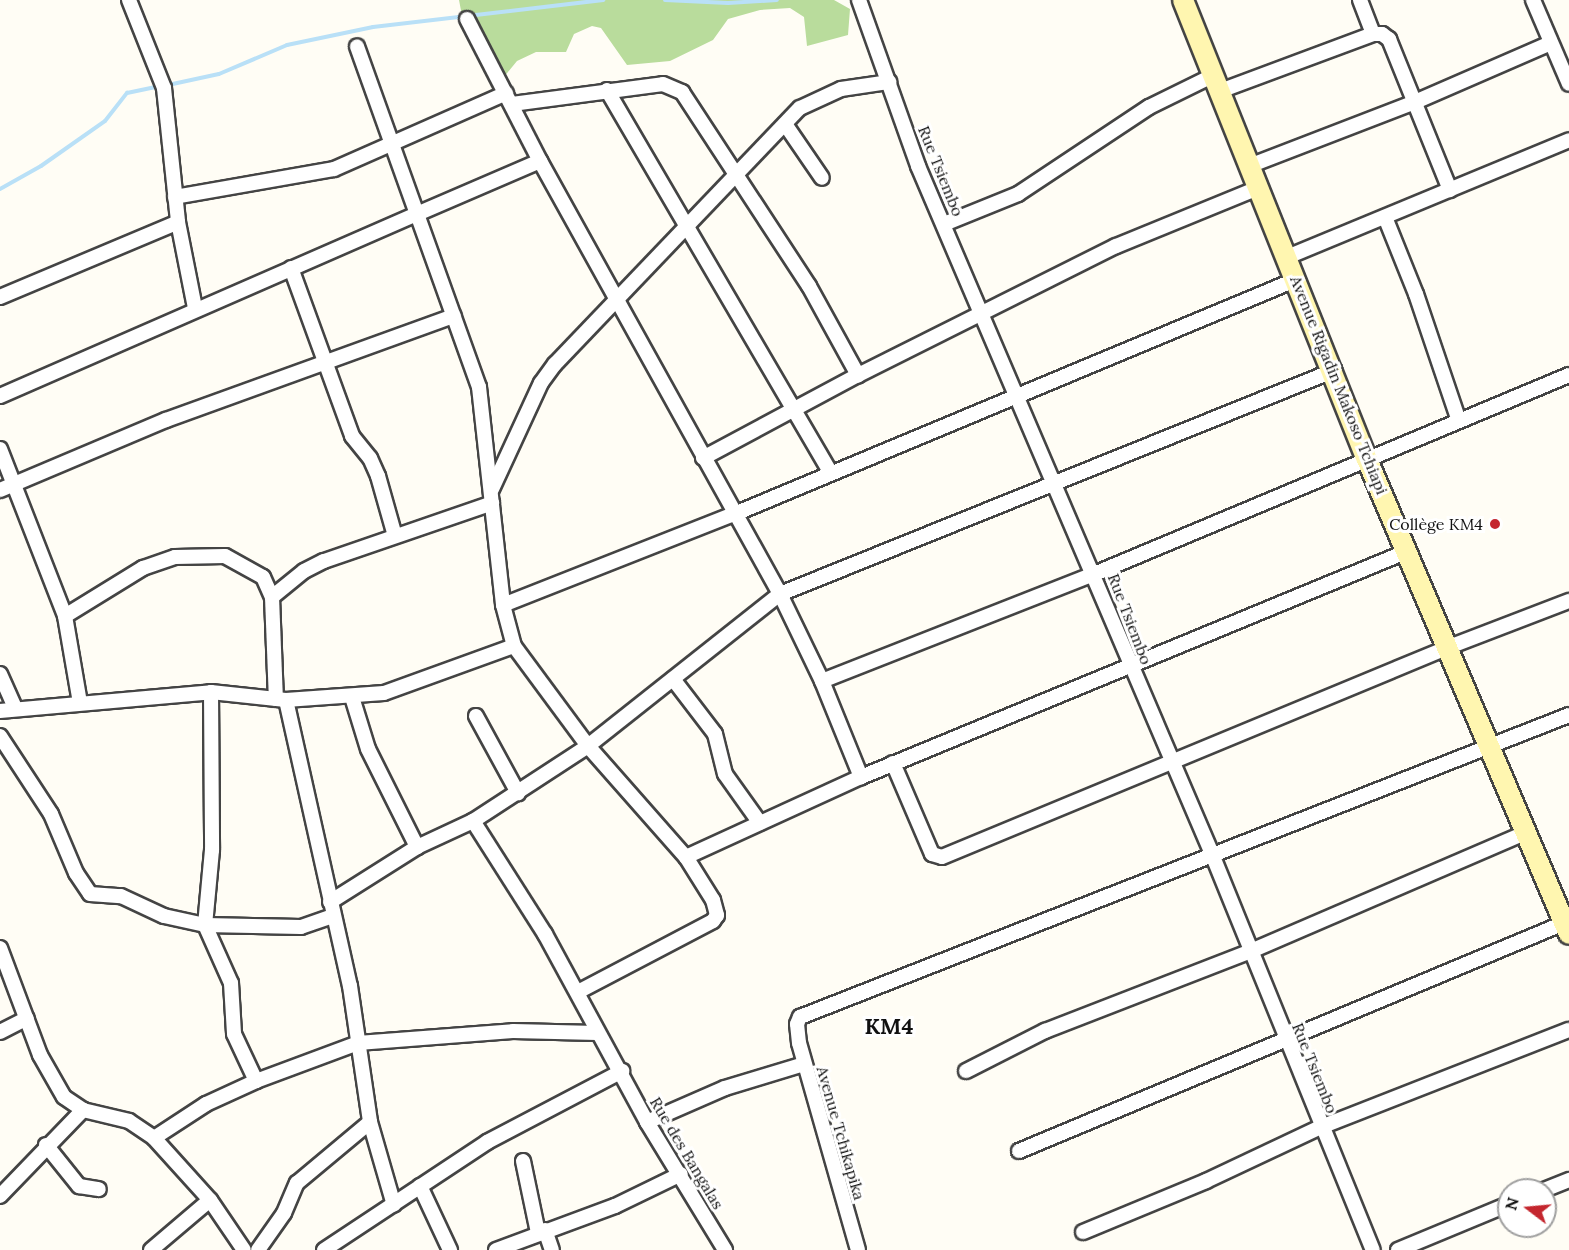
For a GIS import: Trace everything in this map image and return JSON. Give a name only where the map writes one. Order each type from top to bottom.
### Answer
[{"type":"street","points":[[129,0],[164,88],[178,222],[195,308]]},
{"type":"street","name":"Rue Tsiembo","points":[[859,0],[918,166],[1018,393],[1094,574],[1130,667],[1212,854],[1285,1040],[1373,1250]]},
{"type":"street","name":"Avenue Rigadin Makoso Tchiapi","points":[[1183,0],[1258,188],[1335,370],[1366,457],[1408,550],[1567,928]]},
{"type":"street","points":[[1360,0],[1373,34]]},
{"type":"street","points":[[1533,0],[1569,84]]},
{"type":"street","points":[[467,19],[540,161],[732,515],[780,594],[822,681],[861,777]]},
{"type":"street","points":[[944,224],[1018,194],[1149,107],[1373,34],[1389,39],[1450,190]]},
{"type":"street","points":[[1249,166],[1415,102],[1551,43]]},
{"type":"street","points":[[357,46],[479,387],[503,605],[514,646],[588,746],[686,857],[713,900],[716,918],[578,992]]},
{"type":"street","points":[[272,597],[303,571],[492,496],[541,383],[616,299],[684,228],[784,124],[817,97],[841,89],[889,82]]},
{"type":"street","points":[[175,197],[334,169],[392,141],[509,99],[674,86],[682,92],[809,286],[858,375]]},
{"type":"street","points":[[607,90],[684,228],[831,473]]},
{"type":"street","points":[[784,124],[822,178]]},
{"type":"street","points":[[1287,257],[1569,140]]},
{"type":"street","points":[[0,396],[195,308],[540,161]]},
{"type":"street","points":[[703,458],[858,375],[1116,246],[1258,188]]},
{"type":"street","points":[[1385,217],[1404,262],[1459,421]]},
{"type":"street","points":[[0,297],[178,222]]},
{"type":"street","points":[[291,268],[352,436],[370,458],[378,476],[395,536]]},
{"type":"street","points":[[503,605],[732,515],[1018,393],[1296,279]]},
{"type":"street","points":[[0,490],[14,481],[454,316]]},
{"type":"street","points":[[0,736],[51,814],[84,889],[90,894],[121,896],[164,916],[205,925],[301,927],[331,909],[417,847],[473,821],[588,746],[780,594],[1335,370]]},
{"type":"street","points":[[822,681],[1094,574],[1366,457],[1569,375]]},
{"type":"street","points":[[0,449],[65,616],[80,703]]},
{"type":"street","points":[[686,857],[861,777],[1408,550]]},
{"type":"street","points":[[65,616],[143,568],[175,557],[225,556],[263,577],[272,597],[281,699],[331,909],[358,1043],[370,1122],[394,1205]]},
{"type":"street","points":[[893,764],[932,854],[942,857],[1449,647],[1569,601]]},
{"type":"street","points":[[0,711],[211,692],[281,699],[352,697],[412,685],[514,646]]},
{"type":"street","points":[[0,674],[15,708]]},
{"type":"street","points":[[673,679],[715,734],[725,774],[760,823]]},
{"type":"street","points":[[211,692],[212,850],[205,925],[231,983],[234,1034],[256,1081]]},
{"type":"street","points":[[352,697],[368,749],[417,847]]},
{"type":"street","points":[[1212,854],[1490,743],[1569,714]]},
{"type":"street","points":[[476,716],[518,793]]},
{"type":"street","name":"Rue des Bangalas","points":[[473,821],[578,992],[597,1033],[622,1071],[647,1122],[681,1174],[725,1250]]},
{"type":"street","points":[[966,1071],[1045,1032],[1251,951],[1527,832]]},
{"type":"street","name":"Avenue Tchikapika","points":[[858,1250],[804,1064],[797,1024],[808,1013],[960,957],[1212,854]]},
{"type":"street","points":[[1019,1151],[1285,1040],[1567,928]]},
{"type":"street","points":[[0,948],[52,1080],[64,1097],[83,1110],[129,1121],[154,1138],[210,1200],[244,1250]]},
{"type":"street","points":[[0,1032],[27,1018]]},
{"type":"street","points":[[1083,1232],[1206,1181],[1321,1126],[1569,1030]]},
{"type":"street","points":[[154,1138],[206,1104],[256,1081],[358,1043],[513,1032],[597,1033]]},
{"type":"street","points":[[647,1122],[725,1088],[804,1064]]},
{"type":"street","points":[[324,1250],[487,1142],[622,1071]]},
{"type":"street","points":[[0,1196],[46,1145],[83,1110]]},
{"type":"street","points":[[258,1250],[284,1212],[297,1183],[370,1122]]},
{"type":"street","points":[[46,1145],[78,1186],[99,1189]]},
{"type":"street","points":[[523,1161],[542,1232],[552,1250]]},
{"type":"street","points":[[496,1250],[615,1206],[681,1174]]},
{"type":"street","points":[[420,1186],[450,1250]]},
{"type":"street","points":[[151,1250],[210,1200]]},
{"type":"street","points":[[1398,1250],[1497,1209]]},
{"type":"green space","points":[[459,0],[834,0],[850,9],[848,35],[807,46],[804,17],[790,8],[760,10],[728,19],[713,40],[670,61],[627,65],[601,28],[592,26],[574,34],[566,52],[536,52],[517,61],[499,83],[463,21]]},
{"type":"waterway","points":[[168,85],[219,74],[287,45],[373,27],[603,0]]},
{"type":"waterway","points":[[665,0],[728,3],[777,0]]},
{"type":"waterway","points":[[0,189],[41,166],[105,121],[127,93],[160,86]]},
{"type":"place","name":"Collège KM4","points":[[1495,524]]},
{"type":"district","name":"KM4","points":[[889,1027]]}]
